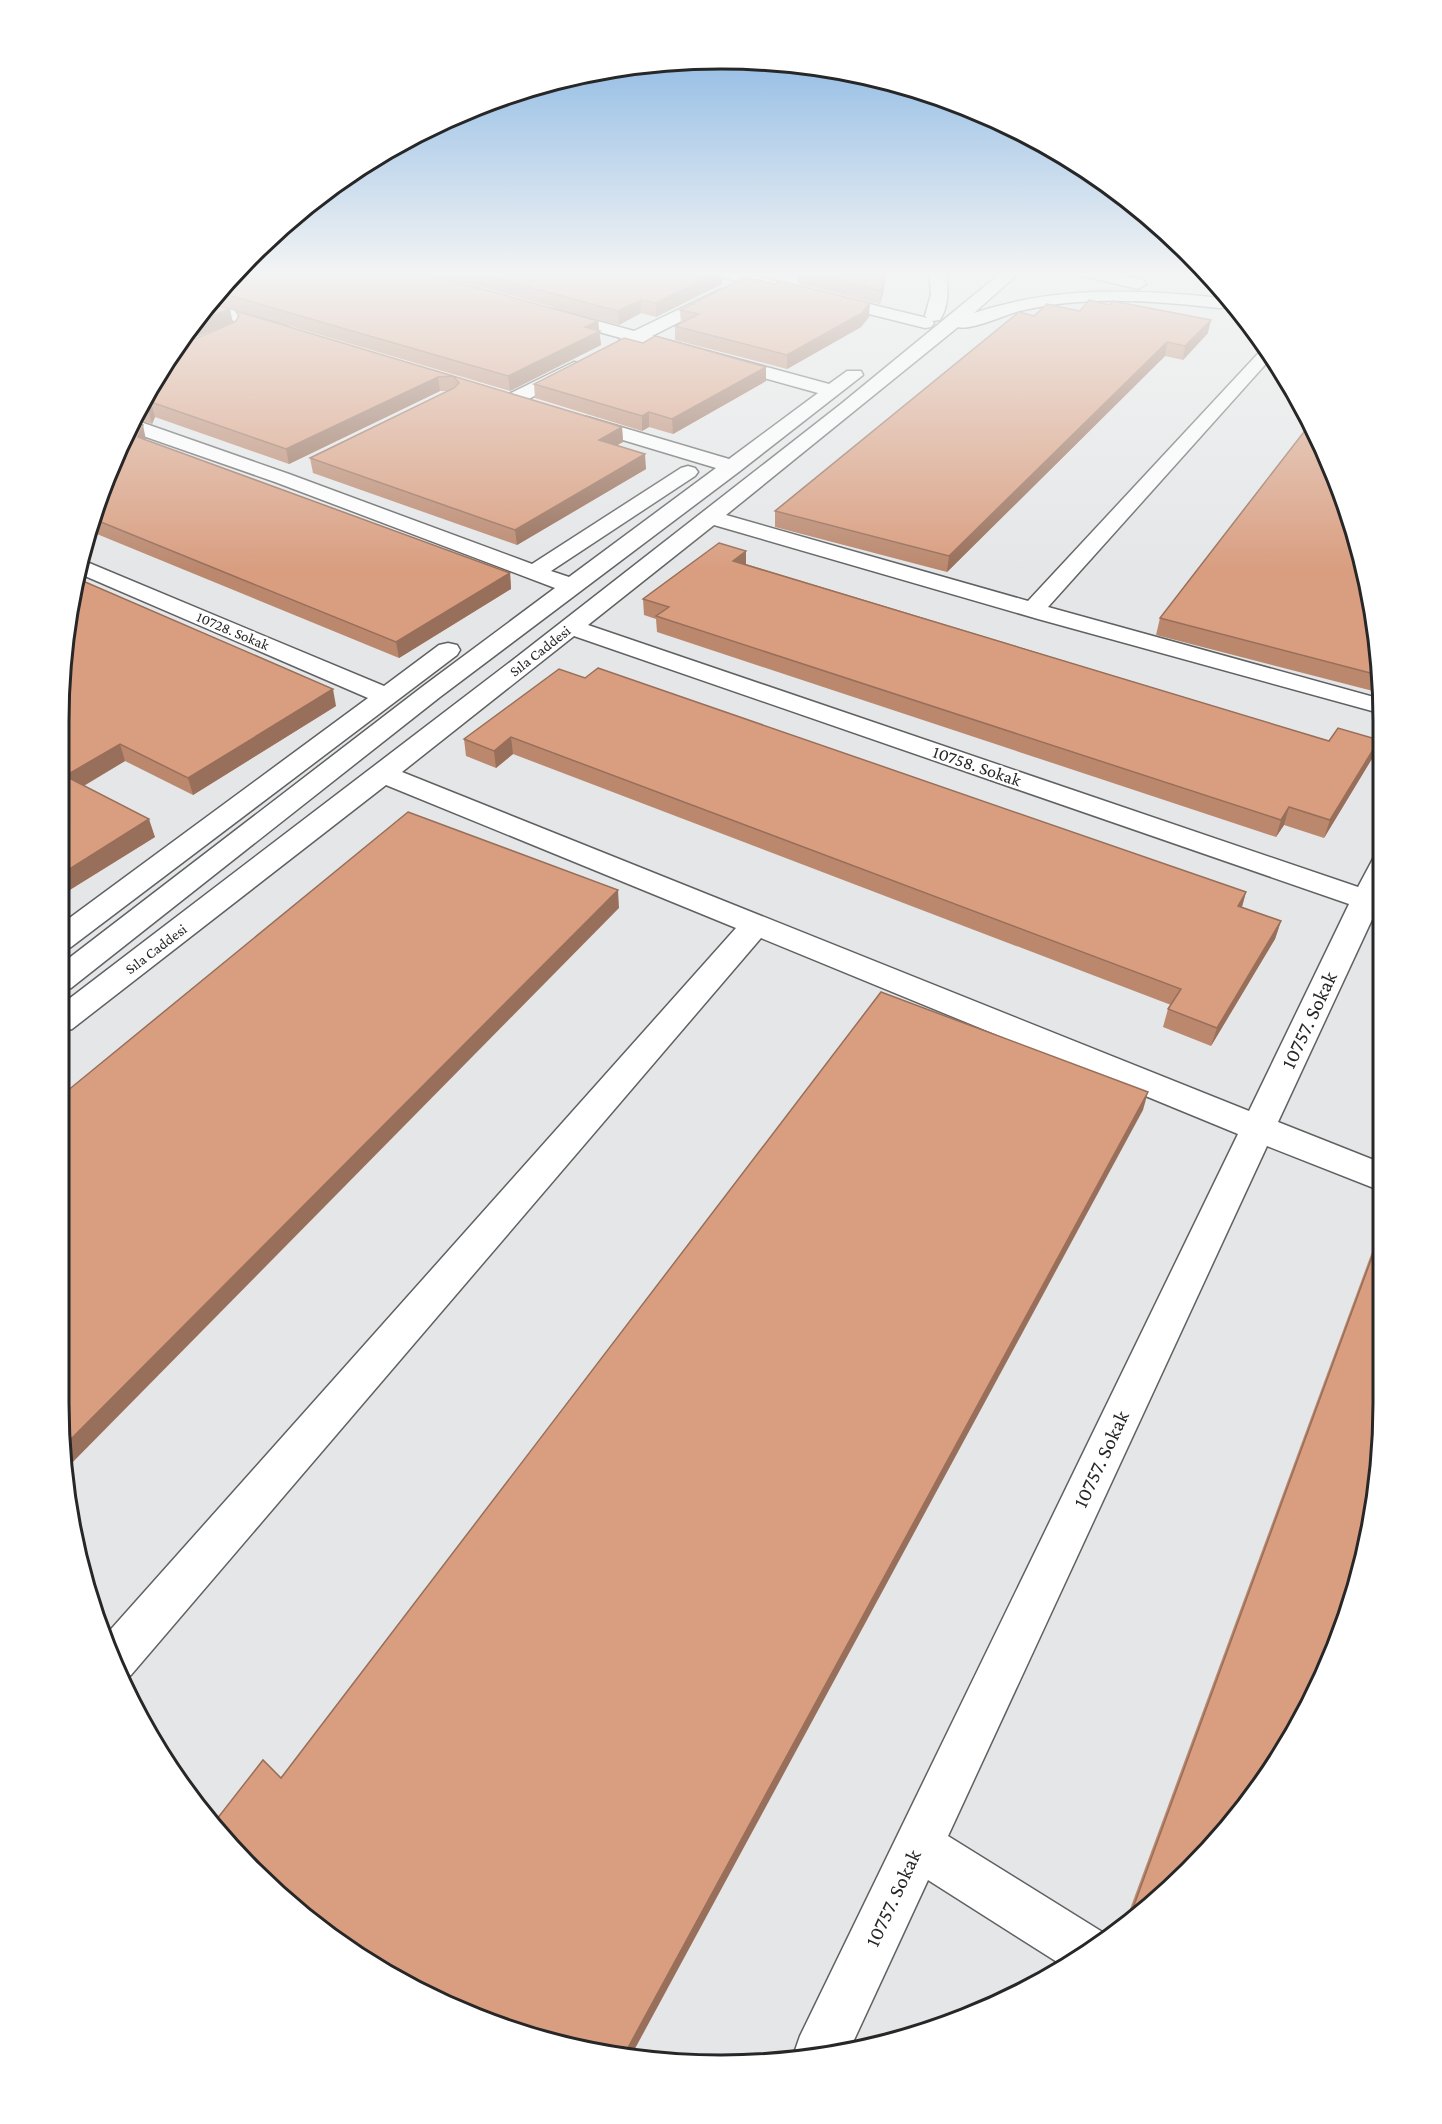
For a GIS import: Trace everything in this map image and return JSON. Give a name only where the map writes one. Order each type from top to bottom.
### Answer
[{"type":"street","points":[[514,409],[572,371]]},
{"type":"street","points":[[759,371],[832,392]]},
{"type":"street","name":"Sıla Caddesi","points":[[69,974],[431,692],[832,392],[863,371]]},
{"type":"street","name":"Sıla Caddesi","points":[[69,1015],[383,774],[711,516],[879,371]]},
{"type":"street","points":[[1033,610],[1250,371]]},
{"type":"street","points":[[491,402],[514,409],[534,407]]},
{"type":"street","points":[[564,425],[724,474],[688,472],[564,425]]},
{"type":"street","points":[[139,427],[572,586]]},
{"type":"street","points":[[282,478],[303,468]]},
{"type":"street","points":[[534,572],[688,472]]},
{"type":"street","points":[[711,516],[1033,610],[1373,704]]},
{"type":"street","name":"10728. Sokak","points":[[87,569],[386,696]]},
{"type":"street","points":[[69,933],[515,600]]},
{"type":"street","name":"10758. Sokak","points":[[571,627],[1373,902]]},
{"type":"street","points":[[383,774],[1373,1175]]},
{"type":"street","name":"10757. Sokak","points":[[823,2046],[1258,1128],[1373,907]]},
{"type":"street","points":[[119,1654],[756,925]]},
{"type":"street","points":[[918,1845],[1080,1947]]},
{"type":"building","points":[[171,371],[437,371],[453,376],[438,377],[286,449],[152,402]]},
{"type":"building","points":[[491,371],[518,371],[508,376]]},
{"type":"building","points":[[559,371],[759,371],[672,419],[649,412],[642,416],[534,384]]},
{"type":"building","points":[[947,371],[1137,371],[949,556],[775,511]]},
{"type":"building","points":[[453,376],[622,427],[599,440],[645,454],[515,530],[310,458],[454,388],[459,383]]},
{"type":"building","points":[[141,424],[143,425],[138,437],[510,573],[396,642],[101,522],[119,471]]},
{"type":"building","points":[[1305,431],[1323,471],[1351,552],[1360,594],[1371,673],[1160,618]]},
{"type":"building","points":[[719,543],[746,551],[733,561],[1329,741],[1338,728],[1373,738],[1373,750],[1330,820],[1289,807],[1281,820],[656,616],[669,607],[643,599]]},
{"type":"building","points":[[85,582],[333,689],[188,778],[120,744],[69,774],[70,678]]},
{"type":"building","points":[[598,668],[1246,892],[1238,906],[1281,921],[1217,1028],[1168,1009],[1181,989],[511,737],[494,751],[464,739],[559,669],[585,678]]},
{"type":"building","points":[[69,778],[149,819],[69,869]]},
{"type":"building","points":[[408,812],[618,890],[70,1440],[69,1089]]},
{"type":"building","points":[[881,992],[1148,1092],[628,2048],[552,2033],[471,2005],[395,1968],[324,1920],[260,1864],[218,1817],[263,1760],[281,1778]]},
{"type":"building","points":[[1373,1254],[1372,1446],[1360,1530],[1351,1572],[1338,1613],[1306,1691],[1263,1765],[1211,1833],[1182,1864],[1133,1908]]}]
